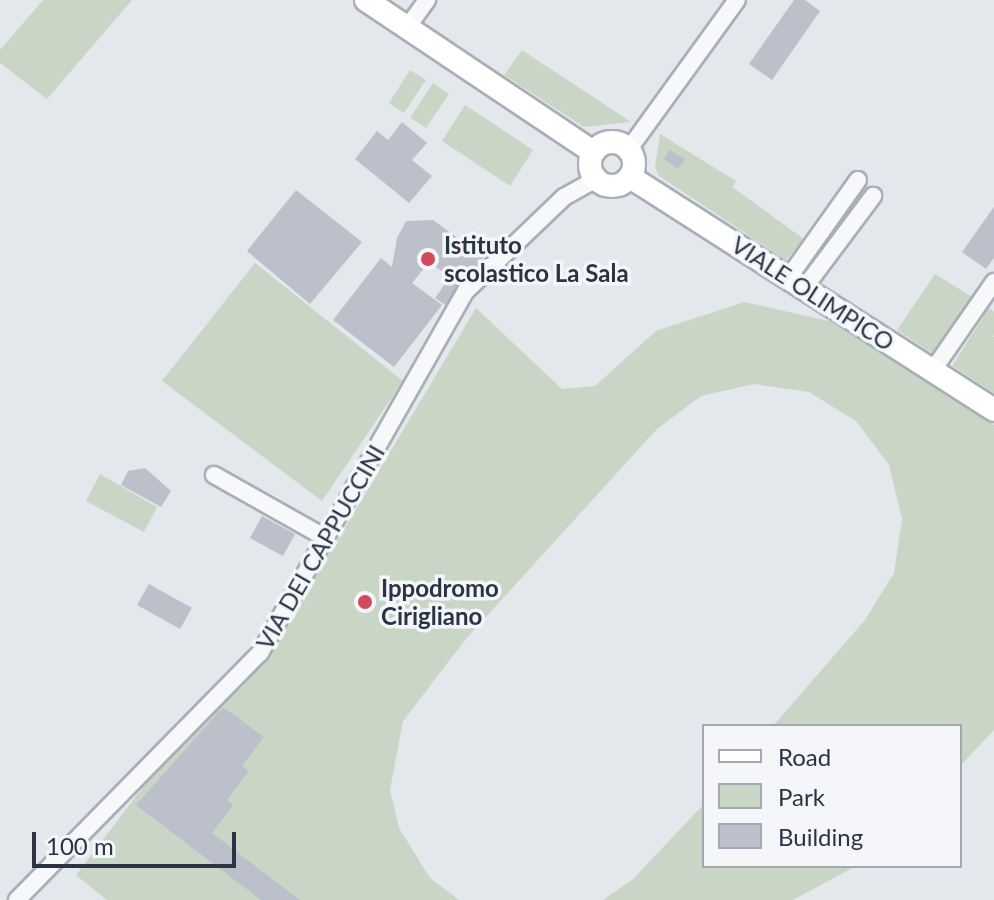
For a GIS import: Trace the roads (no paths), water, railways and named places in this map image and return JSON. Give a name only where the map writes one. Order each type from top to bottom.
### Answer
[{"type":"main road","points":[[366,0],[593,152]]},
{"type":"main road","points":[[610,142],[629,149],[634,163],[630,177],[618,185],[597,179],[591,166],[593,152],[610,142]]},
{"type":"main road","name":"VIALE OLIMPICO","points":[[630,177],[994,410]]},
{"type":"street","points":[[629,149],[737,0]]},
{"type":"street","points":[[406,29],[421,2]]},
{"type":"street","name":"VIA DEI CAPPUCCINI","points":[[17,900],[260,653],[466,291],[564,197],[597,179]]},
{"type":"street","points":[[797,282],[858,180]]},
{"type":"street","points":[[797,282],[873,196]]},
{"type":"street","points":[[933,370],[994,282]]},
{"type":"street","points":[[214,475],[326,538]]},
{"type":"place","name":"Istituto scolastico La Sala","points":[[428,259]]},
{"type":"place","name":"Ippodromo Cirigliano","points":[[365,602]]}]
